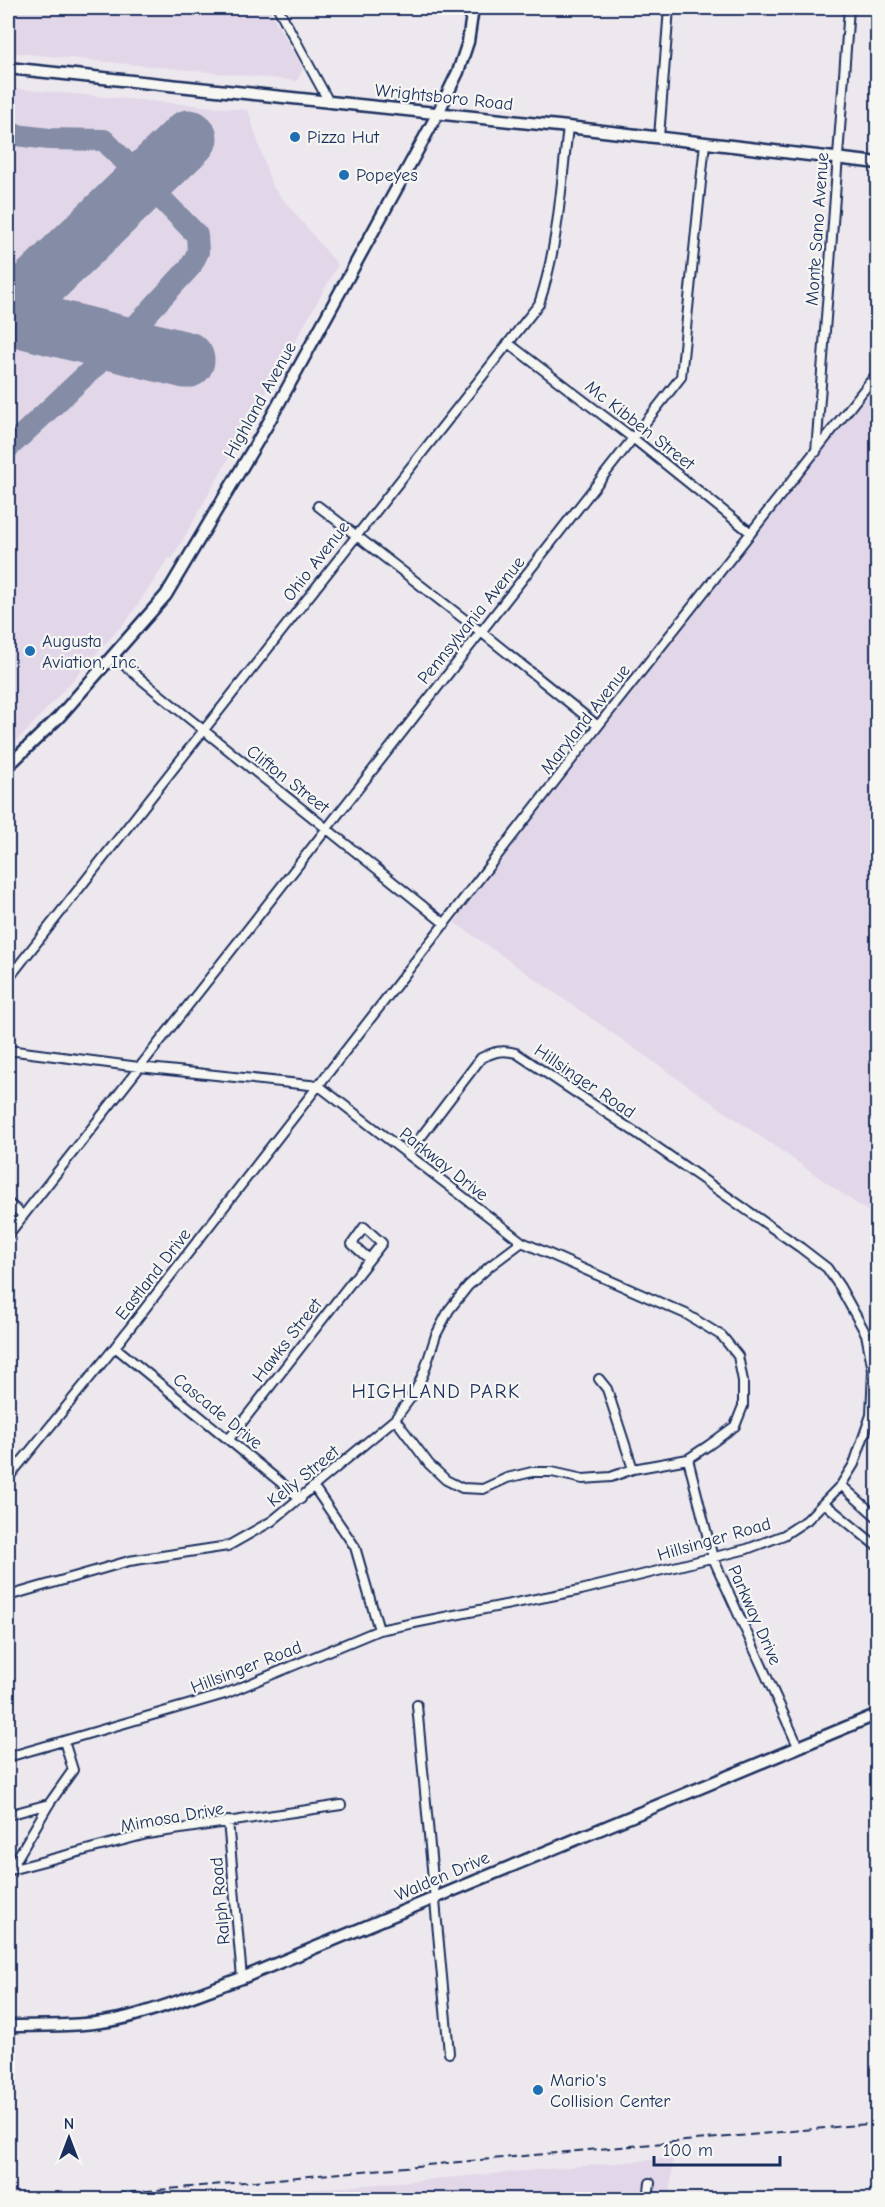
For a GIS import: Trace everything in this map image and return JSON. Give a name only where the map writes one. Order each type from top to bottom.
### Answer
[{"type":"main road","name":"Highland Avenue","points":[[8,765],[59,717],[166,595],[266,427],[438,113],[458,72],[468,42],[473,8]]},
{"type":"main road","name":"Wrightsboro Road","points":[[8,68],[568,127],[878,163]]},
{"type":"main road","name":"Walden Drive","points":[[8,2026],[77,2024],[126,2018],[242,1978],[878,1714]]},
{"type":"street","points":[[278,8],[329,102]]},
{"type":"street","points":[[659,137],[669,8]]},
{"type":"street","name":"Monte Sano Avenue","points":[[815,453],[849,8]]},
{"type":"street","name":"Ohio Avenue","points":[[8,979],[539,304],[548,278],[568,127]]},
{"type":"street","name":"Pennsylvania Avenue","points":[[8,1235],[681,377],[705,143]]},
{"type":"street","name":"Mc Kibben Street","points":[[508,343],[634,439],[751,533]]},
{"type":"street","name":"Maryland Avenue","points":[[319,1086],[598,726],[878,372]]},
{"type":"street","points":[[318,506],[598,726]]},
{"type":"street","name":"Clifton Street","points":[[113,656],[445,924]]},
{"type":"street","points":[[8,1050],[139,1067],[319,1086]]},
{"type":"street","name":"Hillsinger Road","points":[[8,1757],[225,1694],[380,1630],[582,1590],[747,1549],[784,1535],[807,1520],[841,1485],[854,1464],[871,1415],[875,1370],[866,1334],[844,1294],[826,1268],[801,1248],[667,1154],[516,1053],[506,1050],[496,1051],[481,1058],[408,1154]]},
{"type":"street","name":"Parkway Drive","points":[[319,1086],[522,1242],[686,1314],[722,1336],[738,1356],[743,1381],[743,1406],[735,1426],[688,1459],[713,1558],[798,1746]]},
{"type":"street","name":"Eastland Drive","points":[[8,1478],[115,1347],[319,1086]]},
{"type":"street","points":[[8,1203],[23,1215]]},
{"type":"street","name":"Kelly Street","points":[[8,1596],[129,1561],[228,1546],[272,1521],[395,1419],[415,1392],[436,1335],[449,1310],[468,1286],[522,1242]]},
{"type":"street","name":"Hawks Street","points":[[229,1439],[369,1259]]},
{"type":"street","name":"Cascade Drive","points":[[115,1347],[301,1499]]},
{"type":"street","points":[[599,1379],[608,1389],[633,1469]]},
{"type":"street","points":[[395,1419],[429,1464],[446,1480],[462,1488],[483,1489],[507,1478],[532,1472],[552,1472],[584,1479],[610,1477],[633,1469],[688,1459]]},
{"type":"street","points":[[841,1485],[878,1518]]},
{"type":"street","points":[[314,1487],[355,1547],[380,1630]]},
{"type":"street","points":[[824,1503],[878,1545]]},
{"type":"street","points":[[417,1705],[449,2053]]},
{"type":"street","points":[[9,1872],[49,1804],[73,1770],[64,1741]]},
{"type":"street","points":[[8,1815],[49,1804]]},
{"type":"street","name":"Mimosa Drive","points":[[9,1872],[147,1834],[341,1805]]},
{"type":"street","name":"Ralph Road","points":[[228,1821],[242,1978]]},
{"type":"street","points":[[648,2199],[650,2182]]},
{"type":"shaded area","points":[[8,8],[268,8],[303,69],[297,81],[8,52]]},
{"type":"shaded area","points":[[8,88],[248,110],[272,186],[338,265],[172,559],[169,558],[128,619],[23,735],[8,747]]},
{"type":"shaded area","points":[[877,381],[877,1218],[455,923],[464,907]]},
{"type":"shaded area","points":[[673,2158],[670,2199],[204,2199]]},
{"type":"taxiway","points":[[8,134],[49,139],[104,140],[197,235],[198,252],[191,266],[119,344],[8,448]]},
{"type":"runway","points":[[8,313],[189,138]]},
{"type":"runway","points":[[8,316],[186,360]]},
{"type":"railway","points":[[50,2200],[878,2123]]},
{"type":"place","name":"Pizza Hut","points":[[295,137]]},
{"type":"place","name":"Popeyes","points":[[344,175]]},
{"type":"place","name":"Augusta Aviation, Inc.","points":[[30,651]]},
{"type":"place","name":"Mario's Collision Center","points":[[538,2090]]},
{"type":"district","name":"HIGHLAND PARK","points":[[436,1391]]}]
